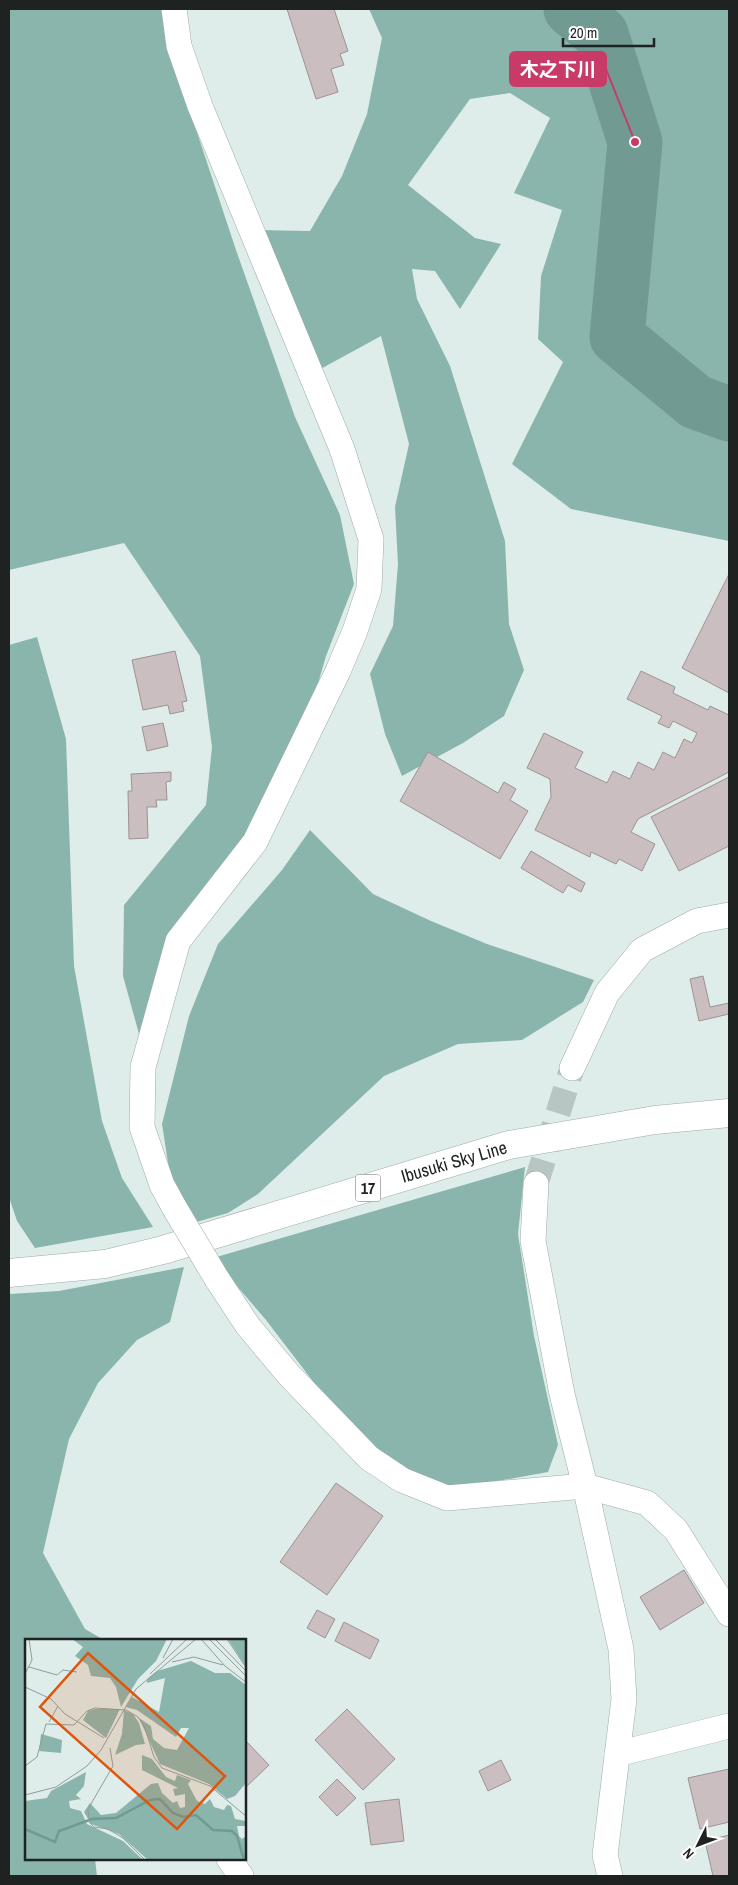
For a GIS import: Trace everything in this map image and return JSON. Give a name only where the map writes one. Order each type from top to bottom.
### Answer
[{"type":"main road","name":"Ibusuki Sky Line","points":[[9,1273],[105,1264],[163,1250],[509,1145],[655,1120],[729,1114]]},
{"type":"street","points":[[174,9],[179,46],[200,106],[342,449],[371,538],[369,589],[355,631],[338,672],[255,842],[178,941],[143,1067],[142,1127],[162,1186],[217,1280],[248,1326],[289,1375],[368,1458],[402,1480],[447,1498],[585,1486],[647,1503],[676,1530],[729,1614]]},
{"type":"street","points":[[572,1068],[607,993],[642,950],[697,921],[729,915]]},
{"type":"street","points":[[536,1184],[533,1240],[562,1394],[585,1486],[621,1649],[624,1699],[605,1855],[610,1876]]},
{"type":"street","points":[[617,1754],[729,1726]]},
{"type":"street","points":[[230,1860],[241,1876]]},
{"type":"green space","points":[[9,9],[164,9],[175,66],[236,250],[295,417],[340,515],[354,584],[326,656],[302,738],[257,838],[166,951],[144,1052],[123,976],[124,905],[206,805],[212,747],[200,656],[124,543],[9,570]]},
{"type":"green space","points":[[369,9],[729,9],[729,541],[571,509],[512,464],[563,362],[538,339],[541,276],[562,210],[514,193],[550,118],[510,93],[470,99],[408,185],[475,238],[501,244],[460,309],[435,271],[412,269],[417,299],[450,366],[505,541],[509,624],[524,670],[504,716],[463,743],[402,776],[385,734],[370,674],[393,626],[398,564],[395,507],[409,444],[381,336],[315,372],[258,230],[310,231],[342,176],[367,114],[382,38]]},
{"type":"green space","points":[[37,637],[66,739],[74,966],[102,1121],[122,1178],[153,1227],[35,1248],[17,1221],[9,1197],[9,645]]},
{"type":"green space","points":[[310,830],[373,894],[487,944],[594,980],[583,1002],[522,1040],[458,1044],[384,1076],[258,1194],[228,1213],[193,1223],[171,1182],[162,1124],[189,1016],[218,944],[282,870]]},
{"type":"green space","points":[[525,1167],[518,1234],[534,1336],[558,1445],[548,1472],[442,1491],[377,1451],[315,1384],[266,1320],[213,1258]]},
{"type":"green space","points":[[184,1267],[170,1322],[137,1340],[98,1383],[69,1439],[43,1553],[85,1629],[102,1639],[25,1639],[25,1860],[95,1860],[97,1876],[9,1876],[9,1294],[59,1291]]},
{"type":"building","points":[[287,9],[334,9],[348,51],[340,54],[344,65],[331,69],[338,92],[316,99]]},
{"type":"building","points":[[729,574],[729,693],[682,668]]},
{"type":"building","points":[[175,651],[187,701],[182,702],[184,711],[170,714],[168,705],[143,710],[132,660]]},
{"type":"building","points":[[641,671],[675,687],[673,693],[708,710],[710,706],[729,715],[729,772],[638,819],[631,832],[655,844],[642,871],[619,859],[616,864],[591,852],[590,857],[535,830],[551,797],[550,779],[527,768],[544,733],[583,752],[575,768],[607,783],[613,771],[630,779],[638,762],[654,770],[663,752],[675,758],[684,739],[692,743],[697,733],[673,721],[669,728],[658,723],[662,716],[627,699]]},
{"type":"building","points":[[163,723],[168,746],[147,751],[142,727]]},
{"type":"building","points":[[428,752],[498,793],[504,782],[516,789],[510,800],[528,811],[500,859],[400,801]]},
{"type":"building","points":[[171,772],[171,781],[166,782],[167,800],[156,800],[157,807],[147,807],[148,838],[129,839],[128,791],[132,791],[131,774]]},
{"type":"building","points":[[729,777],[729,846],[679,871],[651,817]]},
{"type":"building","points":[[531,851],[585,883],[581,892],[568,885],[563,893],[521,868]]},
{"type":"building","points":[[703,976],[710,1007],[729,1003],[729,1014],[699,1021],[690,979]]},
{"type":"building","points":[[336,1483],[383,1516],[327,1595],[280,1562]]},
{"type":"building","points":[[684,1570],[704,1603],[660,1630],[640,1597]]},
{"type":"building","points":[[317,1610],[335,1619],[325,1638],[307,1628]]},
{"type":"building","points":[[344,1622],[379,1640],[370,1659],[335,1641]]},
{"type":"building","points":[[347,1709],[395,1759],[363,1790],[315,1740]]},
{"type":"building","points":[[246,1741],[269,1765],[246,1787]]},
{"type":"building","points":[[501,1760],[511,1780],[488,1791],[479,1771]]},
{"type":"building","points":[[729,1769],[729,1822],[700,1829],[688,1778]]},
{"type":"building","points":[[337,1779],[356,1798],[337,1816],[319,1797]]},
{"type":"building","points":[[399,1799],[404,1841],[371,1845],[365,1803]]},
{"type":"building","points":[[729,1835],[729,1876],[713,1876],[705,1841]]},
{"type":"waterway","points":[[571,9],[601,34],[635,142],[617,337],[696,402],[729,414]]},
{"type":"tunnel","points":[[536,1184],[572,1068]]},
{"type":"place","name":"木之下川","points":[[635,142]]}]
